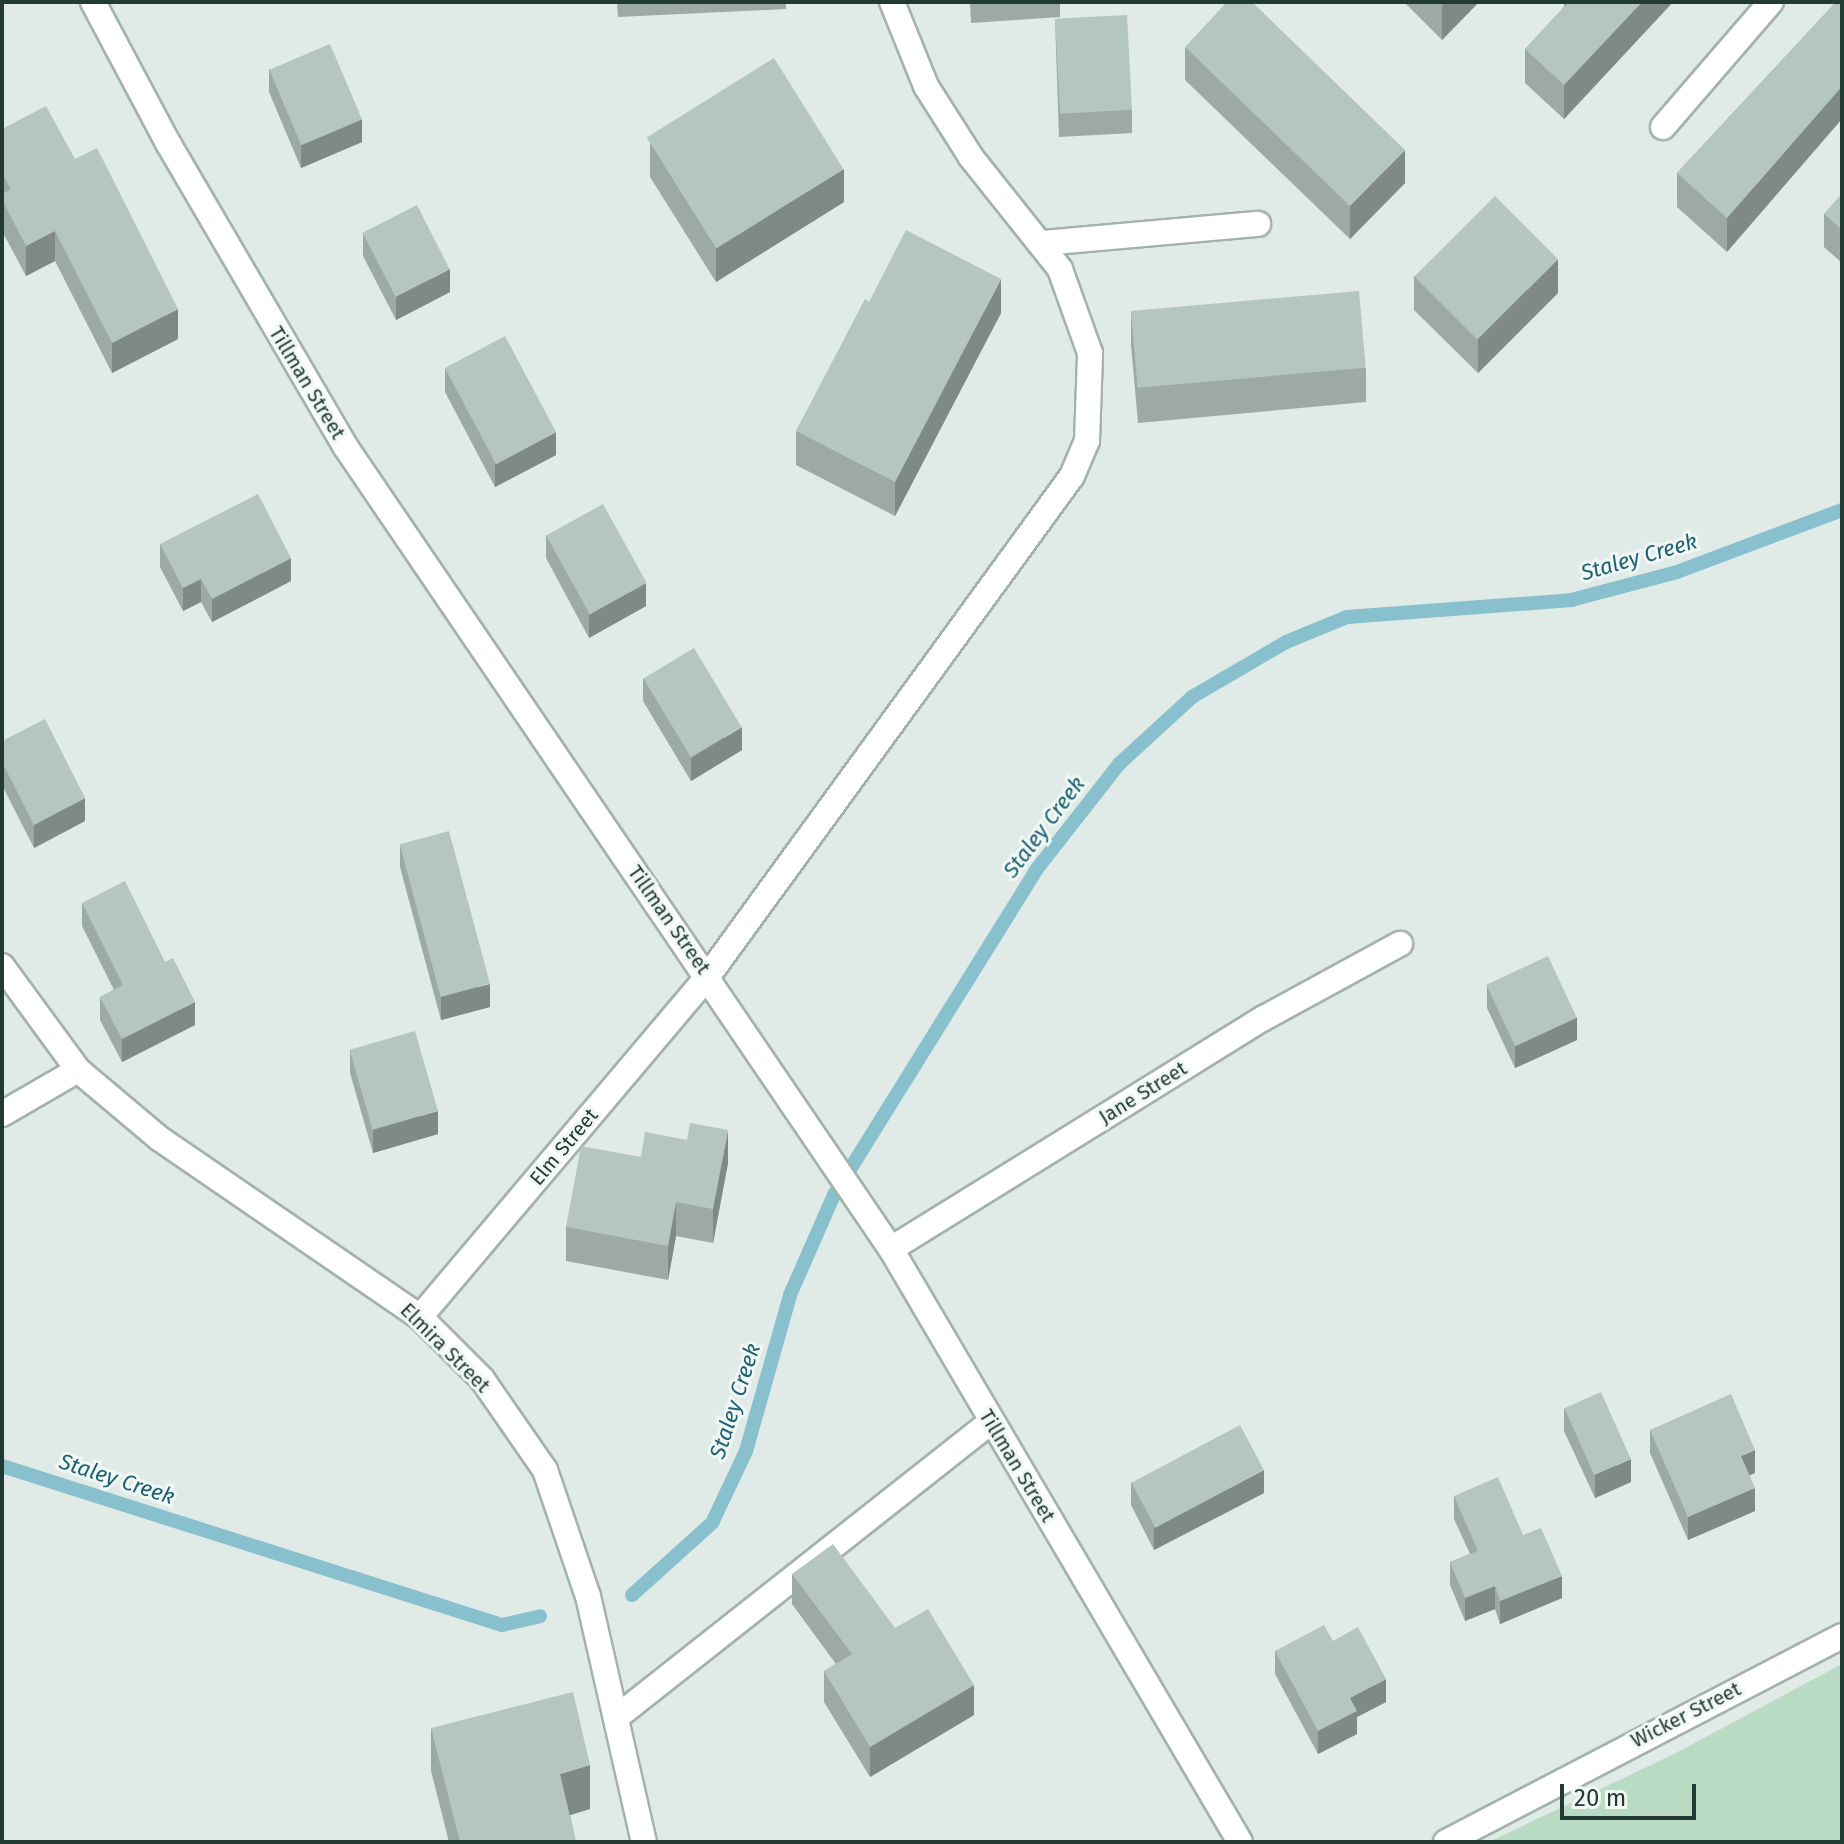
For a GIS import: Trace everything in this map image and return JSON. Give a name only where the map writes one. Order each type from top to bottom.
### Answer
[{"type":"street","name":"Tillman Street","points":[[93,2],[183,170],[345,446],[891,1249],[990,1422],[1240,1842]]},
{"type":"street","name":"Elm Street","points":[[420,1317],[708,976],[1072,476],[1087,441],[1090,353],[1066,282],[1044,243],[971,157],[926,86],[892,2]]},
{"type":"street","points":[[1663,127],[1771,2]]},
{"type":"street","points":[[1044,243],[1258,224]]},
{"type":"street","name":"Jane Street","points":[[891,1249],[1264,1018],[1400,944]]},
{"type":"street","name":"Elmira Street","points":[[2,966],[78,1070],[160,1139],[420,1317],[482,1379],[545,1470],[588,1596],[644,1842]]},
{"type":"street","points":[[2,1114],[78,1070]]},
{"type":"street","points":[[617,1717],[990,1422]]},
{"type":"street","name":"Wicker Street","points":[[1446,1842],[1842,1636]]},
{"type":"green space","points":[[1842,1664],[1842,1842],[1489,1842],[1674,1754]]},
{"type":"building","points":[[1227,2],[1252,2],[1405,150],[1350,206],[1185,47]]},
{"type":"building","points":[[1569,2],[1642,2],[1564,85],[1525,49]]},
{"type":"building","points":[[1836,2],[1842,2],[1842,86],[1727,218],[1677,173]]},
{"type":"building","points":[[1127,15],[1132,110],[1060,114],[1055,19]]},
{"type":"building","points":[[330,44],[362,119],[301,145],[269,70]]},
{"type":"building","points":[[774,58],[843,169],[716,249],[647,137]]},
{"type":"building","points":[[46,106],[75,159],[97,148],[178,309],[112,343],[55,231],[26,246],[2,200],[2,194],[11,189],[2,173],[2,129]]},
{"type":"building","points":[[1842,194],[1842,230],[1824,214]]},
{"type":"building","points":[[1495,196],[1558,259],[1477,340],[1414,277]]},
{"type":"building","points":[[417,205],[450,269],[395,297],[363,233]]},
{"type":"building","points":[[906,230],[1001,279],[895,482],[796,431],[865,299],[869,302]]},
{"type":"building","points":[[1359,291],[1366,368],[1138,388],[1131,311]]},
{"type":"building","points":[[505,336],[556,432],[496,464],[445,368]]},
{"type":"building","points":[[258,494],[291,558],[212,599],[201,579],[183,588],[160,544]]},
{"type":"building","points":[[603,504],[647,583],[590,614],[546,536]]},
{"type":"building","points":[[694,648],[741,727],[691,757],[643,678]]},
{"type":"building","points":[[45,719],[85,798],[34,825],[2,762],[2,741]]},
{"type":"building","points":[[449,831],[490,984],[441,997],[400,844]]},
{"type":"building","points":[[125,881],[165,962],[173,958],[195,1002],[122,1039],[100,997],[123,985],[82,903]]},
{"type":"building","points":[[1548,956],[1577,1018],[1515,1046],[1486,985]]},
{"type":"building","points":[[415,1031],[438,1111],[373,1130],[350,1050]]},
{"type":"building","points":[[690,1123],[728,1130],[713,1209],[676,1202],[668,1246],[566,1227],[581,1146],[641,1157],[645,1132],[687,1140]]},
{"type":"building","points":[[1601,1392],[1631,1459],[1594,1475],[1564,1408]]},
{"type":"building","points":[[1731,1394],[1755,1450],[1741,1456],[1755,1488],[1688,1517],[1650,1430]]},
{"type":"building","points":[[1240,1425],[1264,1470],[1155,1528],[1131,1483]]},
{"type":"building","points":[[1498,1477],[1523,1535],[1541,1528],[1562,1576],[1500,1601],[1495,1586],[1465,1598],[1450,1562],[1478,1551],[1454,1496]]},
{"type":"building","points":[[833,1544],[895,1628],[928,1609],[974,1685],[870,1747],[824,1671],[852,1654],[792,1574]]},
{"type":"building","points":[[1324,1625],[1333,1641],[1358,1627],[1386,1679],[1350,1698],[1357,1711],[1318,1731],[1275,1651]]},
{"type":"building","points":[[573,1692],[590,1765],[560,1774],[576,1842],[460,1842],[431,1728]]},
{"type":"waterway","name":"Staley Creek","points":[[632,1595],[712,1523],[746,1451],[790,1295],[834,1195],[1036,870],[1119,764],[1192,697],[1286,642],[1347,617],[1571,600],[1677,572],[1842,510]]},
{"type":"waterway","name":"Staley Creek","points":[[2,1466],[502,1625],[540,1616]]}]
